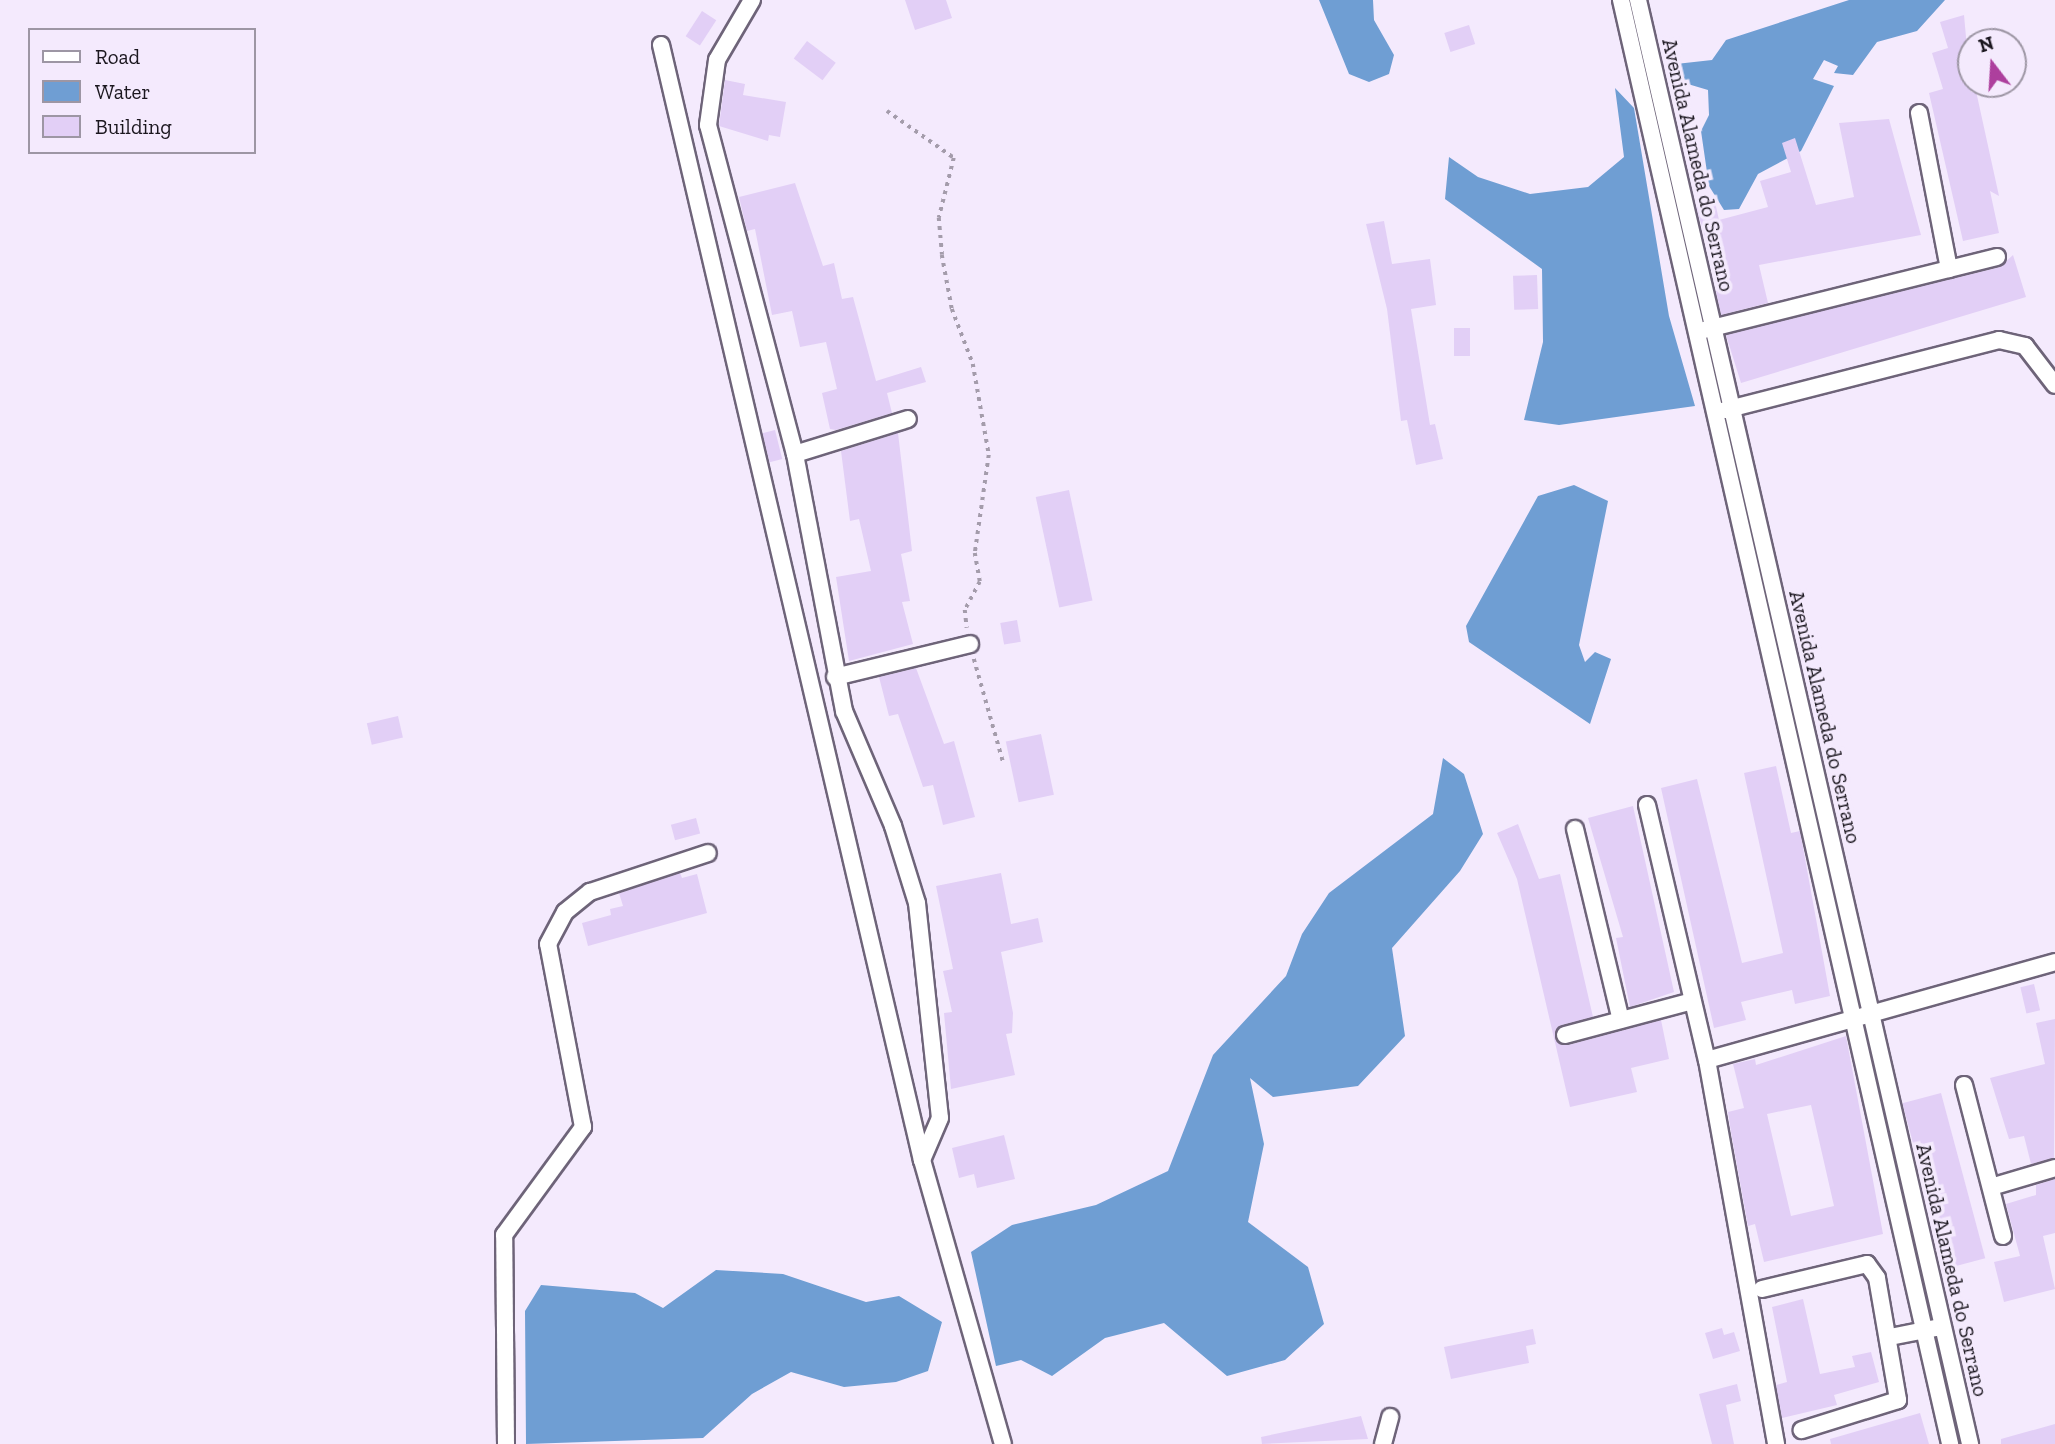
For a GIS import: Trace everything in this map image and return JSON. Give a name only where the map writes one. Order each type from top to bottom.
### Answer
[{"type":"street","points":[[752,0],[717,60],[708,125],[795,454],[835,677],[917,903],[940,1118],[922,1160]]},
{"type":"street","name":"Avenida Alameda do Serrano","points":[[1621,0],[1705,329],[1732,408],[1933,1328],[1950,1444]]},
{"type":"street","name":"Avenida Alameda do Serrano","points":[[1638,0],[1705,329],[1716,413],[1864,1017]]},
{"type":"street","points":[[661,45],[922,1160],[1003,1444]]},
{"type":"street","points":[[1919,113],[1949,268]]},
{"type":"street","points":[[1705,329],[1997,257]]},
{"type":"street","points":[[1716,413],[1999,340],[2025,346],[2055,385]]},
{"type":"street","points":[[795,454],[908,419]]},
{"type":"street","points":[[835,677],[970,644]]},
{"type":"street","points":[[1647,805],[1707,1060],[1776,1444]]},
{"type":"street","points":[[1575,829],[1621,1020]]},
{"type":"street","points":[[506,1444],[504,1235],[580,1139],[583,1127],[548,944],[565,912],[590,892],[708,853]]},
{"type":"street","points":[[1707,1060],[2055,962]]},
{"type":"street","points":[[1565,1035],[1693,1001]]},
{"type":"street","points":[[1964,1085],[2003,1236]]},
{"type":"street","points":[[1991,1186],[2055,1168]]},
{"type":"street","points":[[1762,1289],[1872,1266],[1890,1337],[1896,1402],[1802,1430]]},
{"type":"street","points":[[1890,1337],[1933,1328]]},
{"type":"street","name":"Avenida Alameda do Serrano","points":[[1933,1328],[1969,1444]]},
{"type":"street","points":[[1383,1444],[1390,1417]]},
{"type":"path","points":[[887,111],[954,158],[939,218],[942,255],[952,309],[973,364],[989,455],[977,531],[980,582],[965,610],[970,644],[1004,765]]},
{"type":"water","points":[[1319,0],[1373,0],[1374,20],[1394,55],[1389,74],[1369,82],[1349,74]]},
{"type":"water","points":[[1849,0],[1945,0],[1917,31],[1877,42],[1853,75],[1834,73],[1838,66],[1824,60],[1813,79],[1834,86],[1801,151],[1758,174],[1739,209],[1724,210],[1709,186],[1701,131],[1709,115],[1708,90],[1671,79],[1676,64],[1712,60],[1726,40]]},
{"type":"water","points":[[1615,88],[1634,108],[1669,316],[1695,406],[1559,425],[1524,420],[1543,342],[1542,269],[1445,199],[1449,157],[1478,177],[1530,194],[1588,187],[1624,157]]},
{"type":"water","points":[[1574,485],[1608,501],[1579,645],[1585,662],[1595,652],[1611,659],[1590,724],[1469,642],[1466,626],[1538,496]]},
{"type":"water","points":[[1443,758],[1464,774],[1483,834],[1460,871],[1392,948],[1405,1036],[1358,1086],[1273,1097],[1250,1078],[1264,1144],[1248,1222],[1308,1267],[1324,1324],[1285,1360],[1227,1376],[1164,1323],[1105,1338],[1052,1376],[1021,1360],[996,1366],[971,1252],[1012,1225],[1096,1205],[1168,1171],[1213,1055],[1286,976],[1302,934],[1329,893],[1433,814]]},
{"type":"water","points":[[716,1270],[783,1274],[866,1302],[899,1296],[942,1322],[928,1371],[896,1382],[844,1387],[791,1372],[752,1394],[703,1438],[526,1444],[525,1311],[541,1285],[635,1293],[663,1308]]},
{"type":"building","points":[[905,0],[946,0],[952,18],[915,30]]},
{"type":"building","points":[[702,11],[716,20],[700,45],[686,36]]},
{"type":"building","points":[[1964,15],[1965,28],[1957,28],[1957,98],[1978,98],[1999,196],[1990,191],[1999,233],[1963,241],[1929,93],[1943,89],[1932,53],[1948,48],[1940,22]]},
{"type":"building","points":[[1469,25],[1475,44],[1450,52],[1444,33]]},
{"type":"building","points":[[807,41],[836,63],[823,80],[794,59]]},
{"type":"building","points":[[725,80],[745,84],[743,95],[786,102],[780,137],[769,135],[768,141],[719,126]]},
{"type":"building","points":[[1889,119],[1921,235],[1759,265],[1768,303],[1721,315],[1716,291],[1721,289],[1696,207],[1715,202],[1719,220],[1768,207],[1760,181],[1791,172],[1782,143],[1795,138],[1816,205],[1854,197],[1839,123]]},
{"type":"building","points":[[795,183],[823,266],[834,263],[842,299],[853,297],[876,381],[921,367],[926,382],[887,393],[892,413],[836,430],[830,429],[822,393],[837,389],[826,342],[800,347],[792,311],[772,315],[755,229],[747,231],[739,197]]},
{"type":"building","points":[[1384,221],[1392,264],[1430,259],[1436,305],[1411,309],[1430,425],[1435,424],[1443,459],[1416,465],[1407,420],[1401,421],[1387,309],[1366,224]]},
{"type":"building","points":[[2013,255],[2026,297],[1741,383],[1726,335],[2000,267]]},
{"type":"building","points":[[1537,275],[1538,309],[1514,310],[1513,276]]},
{"type":"building","points":[[1454,328],[1470,328],[1470,356],[1454,356]]},
{"type":"building","points":[[775,430],[782,459],[770,462],[762,433]]},
{"type":"building","points":[[898,433],[912,551],[901,554],[910,601],[902,602],[913,644],[849,661],[836,577],[871,571],[859,519],[850,521],[841,451]]},
{"type":"building","points":[[1069,490],[1092,601],[1059,608],[1036,497]]},
{"type":"building","points":[[1017,620],[1021,642],[1004,645],[1000,623]]},
{"type":"building","points":[[916,668],[944,744],[954,741],[975,817],[943,825],[933,785],[923,787],[898,714],[889,716],[879,677]]},
{"type":"building","points":[[398,716],[403,737],[372,745],[367,723]]},
{"type":"building","points":[[1041,734],[1054,795],[1019,802],[1006,741]]},
{"type":"building","points":[[1776,766],[1791,833],[1800,831],[1830,996],[1795,1004],[1792,990],[1741,1002],[1746,1020],[1714,1028],[1661,788],[1697,779],[1742,963],[1783,953],[1744,773]]},
{"type":"building","points":[[1633,806],[1674,992],[1630,1007],[1616,938],[1623,937],[1588,818]]},
{"type":"building","points":[[696,818],[700,833],[675,840],[671,825]]},
{"type":"building","points":[[1518,824],[1539,879],[1560,874],[1593,1017],[1562,1025],[1555,1038],[1568,1045],[1661,1020],[1669,1059],[1631,1068],[1637,1092],[1570,1107],[1517,879],[1497,833]]},
{"type":"building","points":[[680,873],[682,878],[697,874],[707,913],[588,946],[582,923],[611,915],[610,909],[623,906],[619,893]]},
{"type":"building","points":[[1001,873],[1011,924],[1038,918],[1043,942],[1001,952],[1013,1013],[1012,1033],[1006,1034],[1015,1075],[951,1089],[944,1013],[952,1012],[943,971],[953,969],[936,886]]},
{"type":"building","points":[[2034,984],[2040,1010],[2026,1013],[2020,987]]},
{"type":"building","points":[[2055,1019],[2054,1158],[2031,1164],[2024,1136],[2009,1139],[1990,1078],[2045,1064],[2036,1023]]},
{"type":"building","points":[[1846,1036],[1883,1234],[1764,1262],[1755,1224],[1748,1226],[1728,1112],[1744,1108],[1733,1064],[1755,1059],[1756,1065]],"holes":[[[1811,1105],[1834,1206],[1791,1216],[1767,1114]]]},
{"type":"building","points":[[1941,1093],[1985,1258],[1947,1269],[1902,1103]]},
{"type":"building","points":[[1004,1135],[1015,1179],[977,1188],[974,1174],[959,1178],[952,1148]]},
{"type":"building","points":[[2055,1179],[2055,1233],[2043,1236],[2055,1289],[2004,1302],[1994,1262],[2020,1256],[2006,1204],[2036,1195],[2036,1185]]},
{"type":"building","points":[[1803,1299],[1820,1374],[1855,1367],[1852,1356],[1871,1352],[1879,1382],[1834,1395],[1837,1405],[1782,1418],[1776,1385],[1787,1382],[1772,1307]]},
{"type":"building","points":[[1722,1328],[1724,1335],[1734,1332],[1740,1351],[1713,1359],[1705,1333]]},
{"type":"building","points":[[1533,1329],[1536,1344],[1526,1346],[1529,1363],[1451,1379],[1444,1347]]},
{"type":"building","points":[[1737,1384],[1741,1401],[1726,1405],[1734,1444],[1712,1444],[1699,1394]]},
{"type":"building","points":[[1920,1413],[1929,1444],[1831,1444],[1830,1439]]},
{"type":"building","points":[[1361,1416],[1368,1439],[1262,1444],[1261,1437]]},
{"type":"building","points":[[2055,1424],[2055,1444],[2001,1444],[2001,1439]]}]
